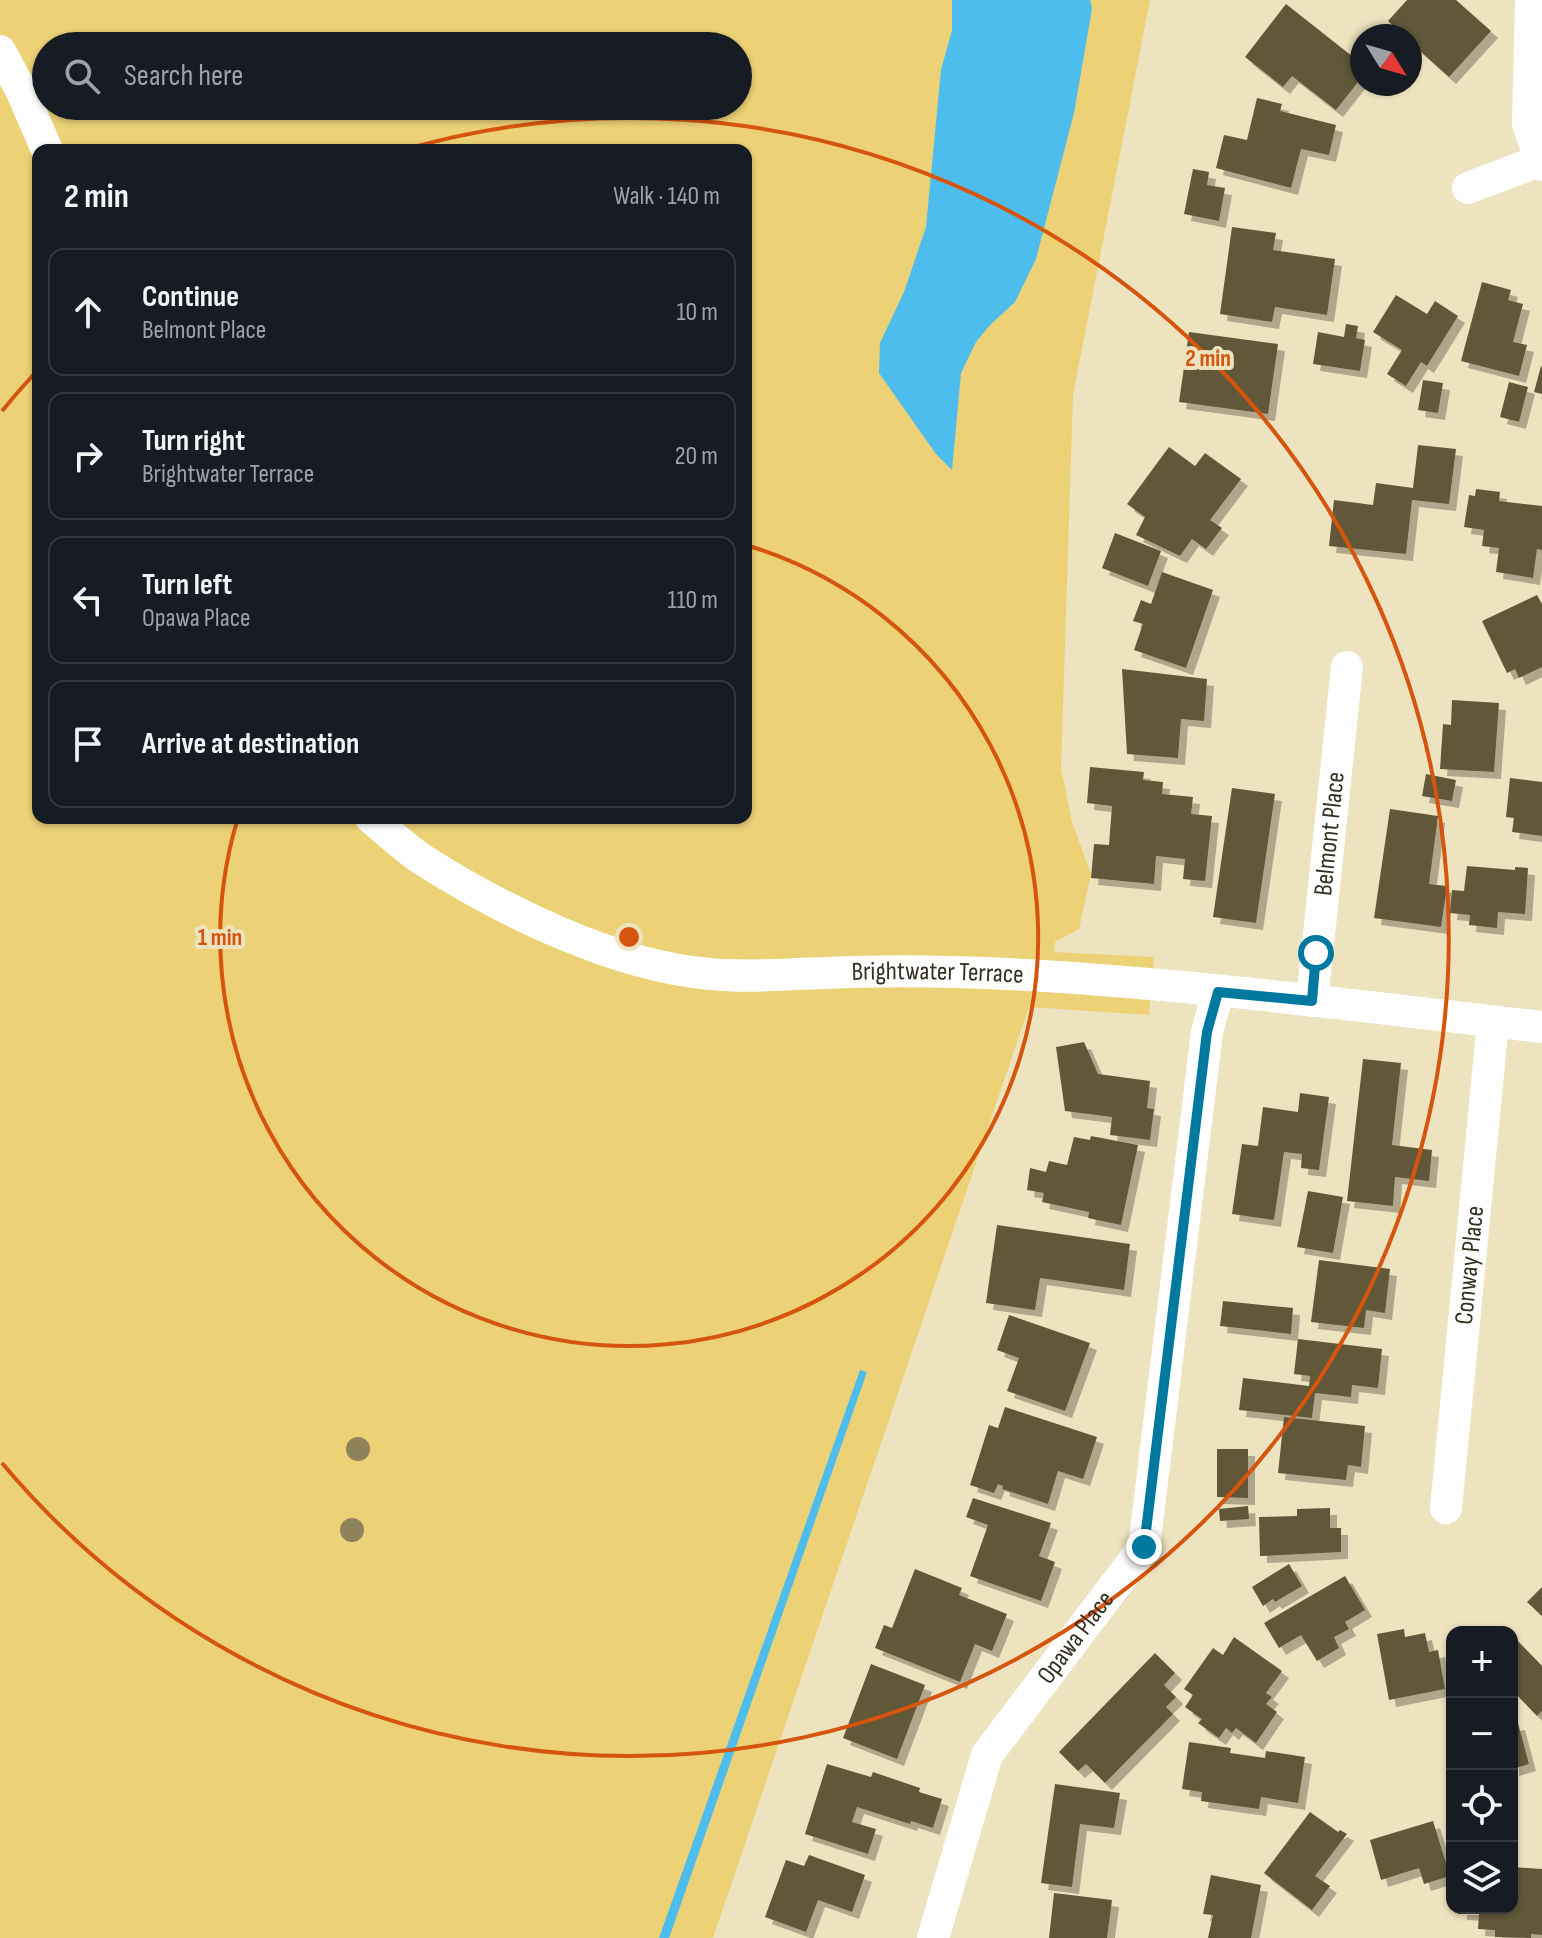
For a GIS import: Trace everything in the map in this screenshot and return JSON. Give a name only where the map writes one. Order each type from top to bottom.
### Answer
[{"type":"street","points":[[1468,188],[1540,163],[1528,124],[1531,0]]},
{"type":"street","points":[[0,51],[32,116]]},
{"type":"street","points":[[34,120],[44,144]]},
{"type":"street","name":"Belmont Place","points":[[1312,1001],[1347,667]]},
{"type":"street","name":"Brightwater Terrace","points":[[378,824],[421,858],[504,907],[660,968],[765,977],[825,973],[1008,974],[1312,1001],[1542,1027]]},
{"type":"street","name":"Opawa Place","points":[[933,1938],[987,1755],[1144,1547],[1207,1032],[1218,992]]},
{"type":"street","name":"Conway Place","points":[[1446,1508],[1493,1022]]},
{"type":"shaded area","points":[[0,0],[1150,0],[1073,395],[1061,769],[1072,822],[1091,874],[1079,929],[1055,942],[1054,952],[1154,957],[1149,1015],[1029,1007],[713,1938],[0,1938]]},
{"type":"water","points":[[952,0],[1090,0],[1092,9],[1074,113],[1036,259],[1015,302],[976,342],[961,373],[952,470],[936,454],[879,373],[880,343],[904,292],[926,227],[941,70],[952,30]]},
{"type":"water","points":[[860,1370],[867,1372],[669,1938],[659,1938]]},
{"type":"building","points":[[1407,0],[1456,0],[1491,31],[1449,77],[1422,53],[1422,24],[1391,24],[1388,21]]},
{"type":"building","points":[[1286,4],[1350,55],[1350,92],[1336,110],[1292,76],[1283,87],[1245,57]]},
{"type":"building","points":[[1257,98],[1282,104],[1280,111],[1336,125],[1329,155],[1301,149],[1291,188],[1216,168],[1224,135],[1247,140]]},
{"type":"building","points":[[1193,169],[1209,172],[1207,185],[1225,188],[1219,221],[1184,214]]},
{"type":"building","points":[[1232,227],[1276,233],[1273,250],[1335,259],[1327,315],[1275,307],[1272,322],[1220,314]]},
{"type":"building","points":[[1482,282],[1511,290],[1508,300],[1523,304],[1513,342],[1527,345],[1519,376],[1461,361]]},
{"type":"building","points":[[1396,295],[1427,314],[1435,301],[1458,316],[1427,366],[1421,362],[1406,386],[1387,374],[1402,350],[1373,332]]},
{"type":"building","points":[[1346,324],[1358,326],[1356,338],[1365,340],[1360,371],[1313,364],[1318,332],[1344,337]]},
{"type":"building","points":[[1189,332],[1278,344],[1268,414],[1179,402]]},
{"type":"building","points":[[1542,367],[1542,394],[1534,392]]},
{"type":"building","points":[[1423,380],[1443,383],[1438,413],[1418,410]]},
{"type":"building","points":[[1509,382],[1528,387],[1519,422],[1500,417]]},
{"type":"building","points":[[1418,445],[1456,449],[1449,504],[1412,500],[1406,554],[1329,546],[1334,500],[1373,505],[1376,483],[1413,488]]},
{"type":"building","points":[[1169,447],[1195,466],[1205,453],[1241,479],[1210,520],[1222,528],[1206,549],[1192,539],[1180,556],[1136,535],[1145,517],[1127,504]]},
{"type":"building","points":[[1476,489],[1500,492],[1499,501],[1542,506],[1542,550],[1537,549],[1533,578],[1496,572],[1499,548],[1482,546],[1484,530],[1464,527],[1469,495],[1475,496]]},
{"type":"building","points":[[1115,533],[1161,551],[1148,586],[1102,568]]},
{"type":"building","points":[[1162,572],[1213,590],[1186,668],[1134,650],[1143,624],[1133,621],[1141,600],[1151,604]]},
{"type":"building","points":[[1537,595],[1542,604],[1542,667],[1519,678],[1515,669],[1507,673],[1482,621]]},
{"type":"building","points":[[1122,669],[1207,679],[1204,721],[1181,719],[1178,758],[1127,754]]},
{"type":"building","points":[[1452,700],[1499,703],[1494,772],[1440,769],[1443,724],[1451,725]]},
{"type":"building","points":[[1090,767],[1144,772],[1143,780],[1163,782],[1162,794],[1193,797],[1191,814],[1212,816],[1205,881],[1183,879],[1185,859],[1156,856],[1154,884],[1091,878],[1094,844],[1109,845],[1112,806],[1087,803]]},
{"type":"building","points":[[1426,774],[1456,780],[1452,801],[1422,796]]},
{"type":"building","points":[[1510,778],[1542,782],[1542,836],[1512,832],[1514,818],[1506,817]]},
{"type":"building","points":[[1232,788],[1275,794],[1256,923],[1213,917]]},
{"type":"building","points":[[1390,809],[1438,816],[1429,884],[1447,886],[1441,927],[1374,918]]},
{"type":"building","points":[[1467,866],[1515,870],[1515,867],[1528,868],[1525,914],[1498,912],[1497,928],[1469,925],[1470,915],[1450,913],[1452,890],[1464,891]]},
{"type":"building","points":[[1084,1042],[1098,1074],[1150,1081],[1147,1108],[1154,1109],[1150,1140],[1110,1135],[1112,1117],[1065,1111],[1056,1047]]},
{"type":"building","points":[[1363,1059],[1401,1063],[1392,1145],[1432,1150],[1429,1181],[1395,1177],[1393,1206],[1347,1201]]},
{"type":"building","points":[[1300,1093],[1329,1097],[1319,1170],[1301,1168],[1302,1154],[1284,1152],[1274,1220],[1232,1214],[1242,1144],[1258,1146],[1263,1107],[1298,1112]]},
{"type":"building","points":[[1091,1136],[1138,1145],[1121,1225],[1088,1218],[1089,1212],[1042,1202],[1044,1193],[1027,1190],[1030,1168],[1046,1172],[1049,1161],[1067,1165],[1074,1137],[1090,1140]]},
{"type":"building","points":[[1308,1191],[1343,1197],[1333,1253],[1297,1247]]},
{"type":"building","points":[[997,1225],[1130,1244],[1124,1290],[1040,1278],[1035,1310],[986,1303]]},
{"type":"building","points":[[1319,1260],[1390,1269],[1385,1313],[1366,1310],[1364,1328],[1311,1322]]},
{"type":"building","points":[[1223,1301],[1293,1308],[1291,1334],[1220,1326]]},
{"type":"building","points":[[1009,1315],[1090,1343],[1065,1411],[1007,1391],[1019,1358],[997,1350]]},
{"type":"building","points":[[1298,1339],[1382,1349],[1378,1388],[1352,1385],[1351,1397],[1315,1393],[1312,1418],[1239,1410],[1243,1378],[1309,1386],[1310,1376],[1294,1374]]},
{"type":"building","points":[[1005,1407],[1097,1437],[1083,1479],[1058,1471],[1048,1504],[1002,1489],[1003,1486],[998,1484],[994,1493],[970,1485],[989,1425],[998,1428]]},
{"type":"building","points":[[1284,1417],[1365,1426],[1361,1467],[1348,1465],[1346,1480],[1278,1473]]},
{"type":"building","points":[[1217,1449],[1248,1449],[1248,1498],[1217,1497]]},
{"type":"building","points":[[973,1498],[1051,1523],[1039,1556],[1055,1562],[1041,1601],[970,1576],[988,1525],[966,1517]]},
{"type":"building","points":[[1248,1506],[1249,1519],[1220,1521],[1219,1509]]},
{"type":"building","points":[[1330,1508],[1330,1528],[1341,1528],[1341,1552],[1260,1556],[1259,1517],[1297,1516],[1297,1509]]},
{"type":"building","points":[[1289,1564],[1302,1586],[1263,1606],[1252,1587]]},
{"type":"building","points":[[915,1569],[962,1588],[959,1595],[1007,1614],[992,1651],[975,1644],[960,1682],[875,1648],[884,1625],[892,1628]]},
{"type":"building","points":[[1345,1576],[1365,1610],[1345,1622],[1349,1629],[1334,1637],[1339,1648],[1317,1661],[1301,1635],[1279,1648],[1264,1623]]},
{"type":"building","points":[[1542,1587],[1542,1616],[1527,1602]]},
{"type":"building","points":[[1404,1629],[1405,1637],[1425,1633],[1429,1652],[1438,1650],[1445,1689],[1389,1700],[1377,1634]]},
{"type":"building","points":[[1234,1637],[1282,1671],[1266,1693],[1272,1697],[1266,1704],[1277,1712],[1256,1743],[1236,1728],[1232,1733],[1226,1728],[1219,1738],[1198,1723],[1202,1719],[1185,1707],[1193,1695],[1184,1689],[1213,1648],[1223,1655]]},
{"type":"building","points":[[1518,1641],[1542,1666],[1542,1711],[1537,1716],[1518,1696]]},
{"type":"building","points":[[1155,1653],[1175,1673],[1164,1685],[1176,1697],[1166,1707],[1173,1714],[1105,1783],[1086,1764],[1078,1771],[1059,1752]]},
{"type":"building","points":[[871,1664],[925,1685],[897,1759],[843,1738]]},
{"type":"building","points":[[1518,1723],[1529,1764],[1518,1767]]},
{"type":"building","points":[[1189,1742],[1231,1748],[1230,1753],[1265,1758],[1266,1751],[1305,1757],[1298,1803],[1261,1797],[1259,1809],[1201,1801],[1202,1792],[1182,1789]]},
{"type":"building","points":[[827,1764],[871,1777],[873,1772],[942,1799],[933,1828],[857,1807],[852,1822],[876,1829],[868,1854],[805,1834]]},
{"type":"building","points":[[1055,1784],[1120,1793],[1114,1828],[1080,1824],[1072,1887],[1041,1883]]},
{"type":"building","points":[[1310,1812],[1338,1832],[1347,1834],[1315,1876],[1330,1886],[1312,1910],[1264,1873]]},
{"type":"building","points":[[1433,1821],[1446,1863],[1446,1877],[1424,1884],[1419,1868],[1381,1880],[1370,1840]]},
{"type":"building","points":[[809,1855],[865,1875],[852,1912],[818,1900],[806,1932],[765,1917],[786,1860],[804,1866]]},
{"type":"building","points":[[1518,1867],[1542,1869],[1542,1935],[1531,1934],[1531,1938],[1495,1937],[1495,1930],[1478,1929],[1479,1914],[1518,1914]]},
{"type":"building","points":[[1211,1875],[1261,1885],[1251,1938],[1208,1938],[1213,1915],[1203,1914]]},
{"type":"building","points":[[1054,1893],[1112,1900],[1107,1938],[1049,1938]]},
{"type":"route","points":[[1144,1547],[1207,1032],[1218,992],[1312,1001],[1316,953]]}]
